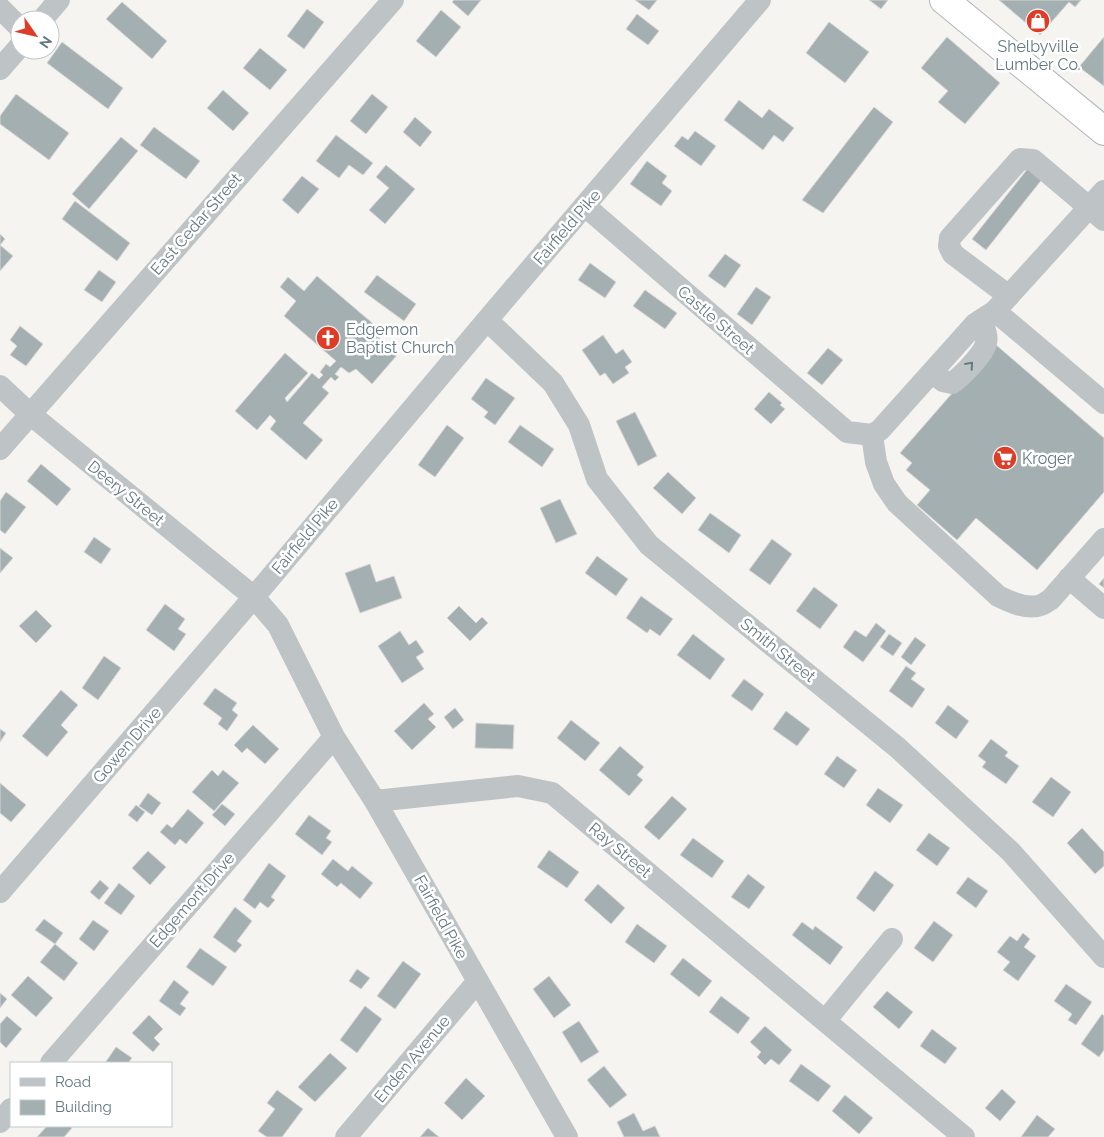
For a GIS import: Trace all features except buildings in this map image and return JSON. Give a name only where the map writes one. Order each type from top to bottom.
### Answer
[{"type":"highway","points":[[944,0],[1104,131]]},
{"type":"street","points":[[50,10],[59,0]]},
{"type":"street","name":"East Cedar Street","points":[[0,449],[393,0]]},
{"type":"street","name":"Fairfield Pike","points":[[567,1137],[375,801],[334,737],[278,626],[254,598],[487,320],[760,0]]},
{"type":"street","points":[[0,8],[10,18]]},
{"type":"street","points":[[0,69],[10,58]]},
{"type":"street","points":[[1104,403],[995,309],[949,246],[950,238],[1020,159],[1032,160],[1099,206],[995,309],[975,324],[880,430],[872,434],[876,462],[884,484],[897,503],[998,596],[1014,604],[1041,606],[1051,599],[1104,538]]},
{"type":"street","name":"Castle Street","points":[[585,206],[847,432],[872,434]]},
{"type":"street","name":"Smith Street","points":[[487,320],[553,383],[579,425],[597,478],[650,545],[898,748],[1011,852],[1104,956]]},
{"type":"street","name":"Deery Street","points":[[0,386],[30,414],[254,598]]},
{"type":"street","points":[[1069,578],[1104,608]]},
{"type":"street","name":"Gowen Drive","points":[[0,892],[254,598]]},
{"type":"street","name":"Edgemont Drive","points":[[52,1062],[334,737]]},
{"type":"street","name":"Ray Street","points":[[375,801],[518,786],[552,792],[964,1137]]},
{"type":"street","points":[[825,1021],[892,939]]},
{"type":"street","name":"Enden Avenue","points":[[346,1137],[477,982]]},
{"type":"street","points":[[0,1122],[10,1110]]},
{"type":"place","name":"Shelbyville Lumber Co.","points":[[1038,21]]},
{"type":"place","name":"Edgemon Baptist Church","points":[[328,338]]},
{"type":"place","name":"Kroger","points":[[1005,458]]}]
